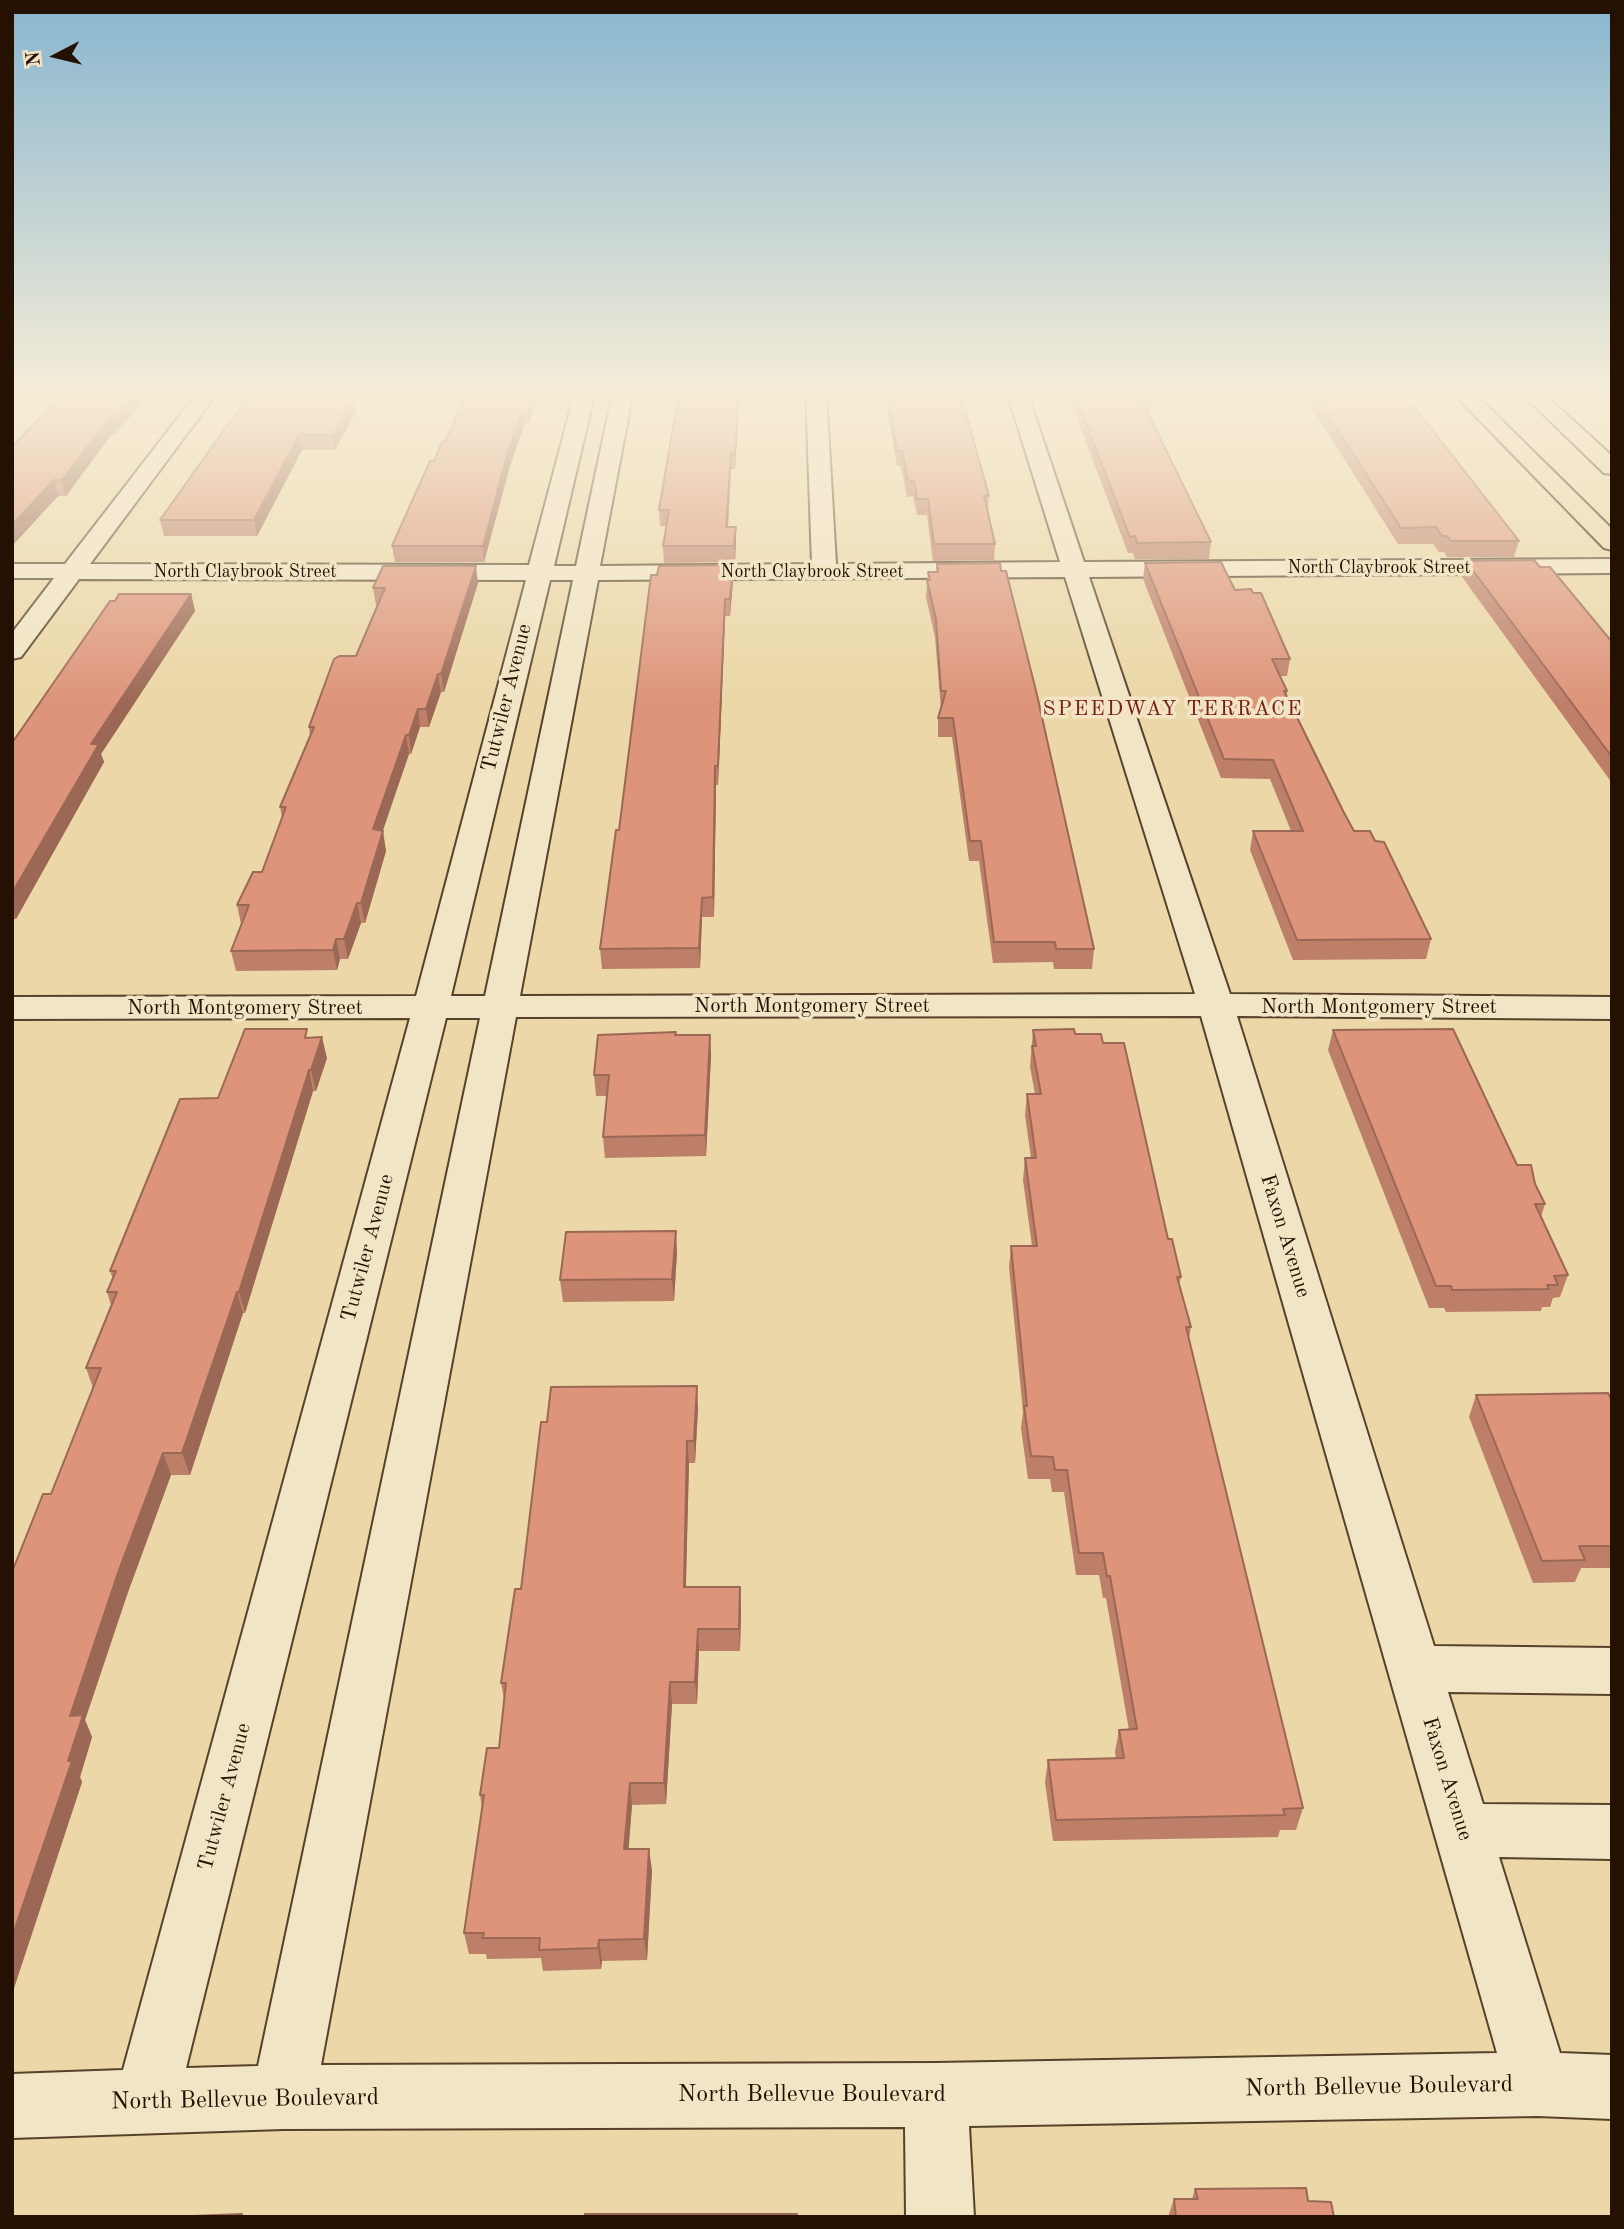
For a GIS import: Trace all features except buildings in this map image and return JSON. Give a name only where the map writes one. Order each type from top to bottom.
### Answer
[{"type":"main road","points":[[1564,496],[1612,543]]},
{"type":"main road","points":[[1580,496],[1612,536]]},
{"type":"street","points":[[12,651],[130,496]]},
{"type":"street","name":"Tutwiler Avenue","points":[[146,2102],[431,1007],[558,496]]},
{"type":"street","points":[[283,2097],[602,496]]},
{"type":"street","points":[[821,496],[824,572]]},
{"type":"street","name":"Faxon Avenue","points":[[1050,496],[1216,1005],[1538,2084]]},
{"type":"street","name":"North Claybrook Street","points":[[12,571],[586,573],[1612,566]]},
{"type":"street","name":"North Montgomery Street","points":[[12,1008],[1216,1005],[1612,1008]]},
{"type":"street","points":[[1414,1669],[1612,1671]]},
{"type":"street","points":[[1463,1830],[1612,1832]]},
{"type":"street","name":"North Bellevue Boulevard","points":[[12,2106],[283,2097],[936,2095],[1538,2084],[1612,2087]]},
{"type":"street","points":[[936,2095],[940,2217]]},
{"type":"district","name":"SPEEDWAY TERRACE","points":[[1173,709]]}]
